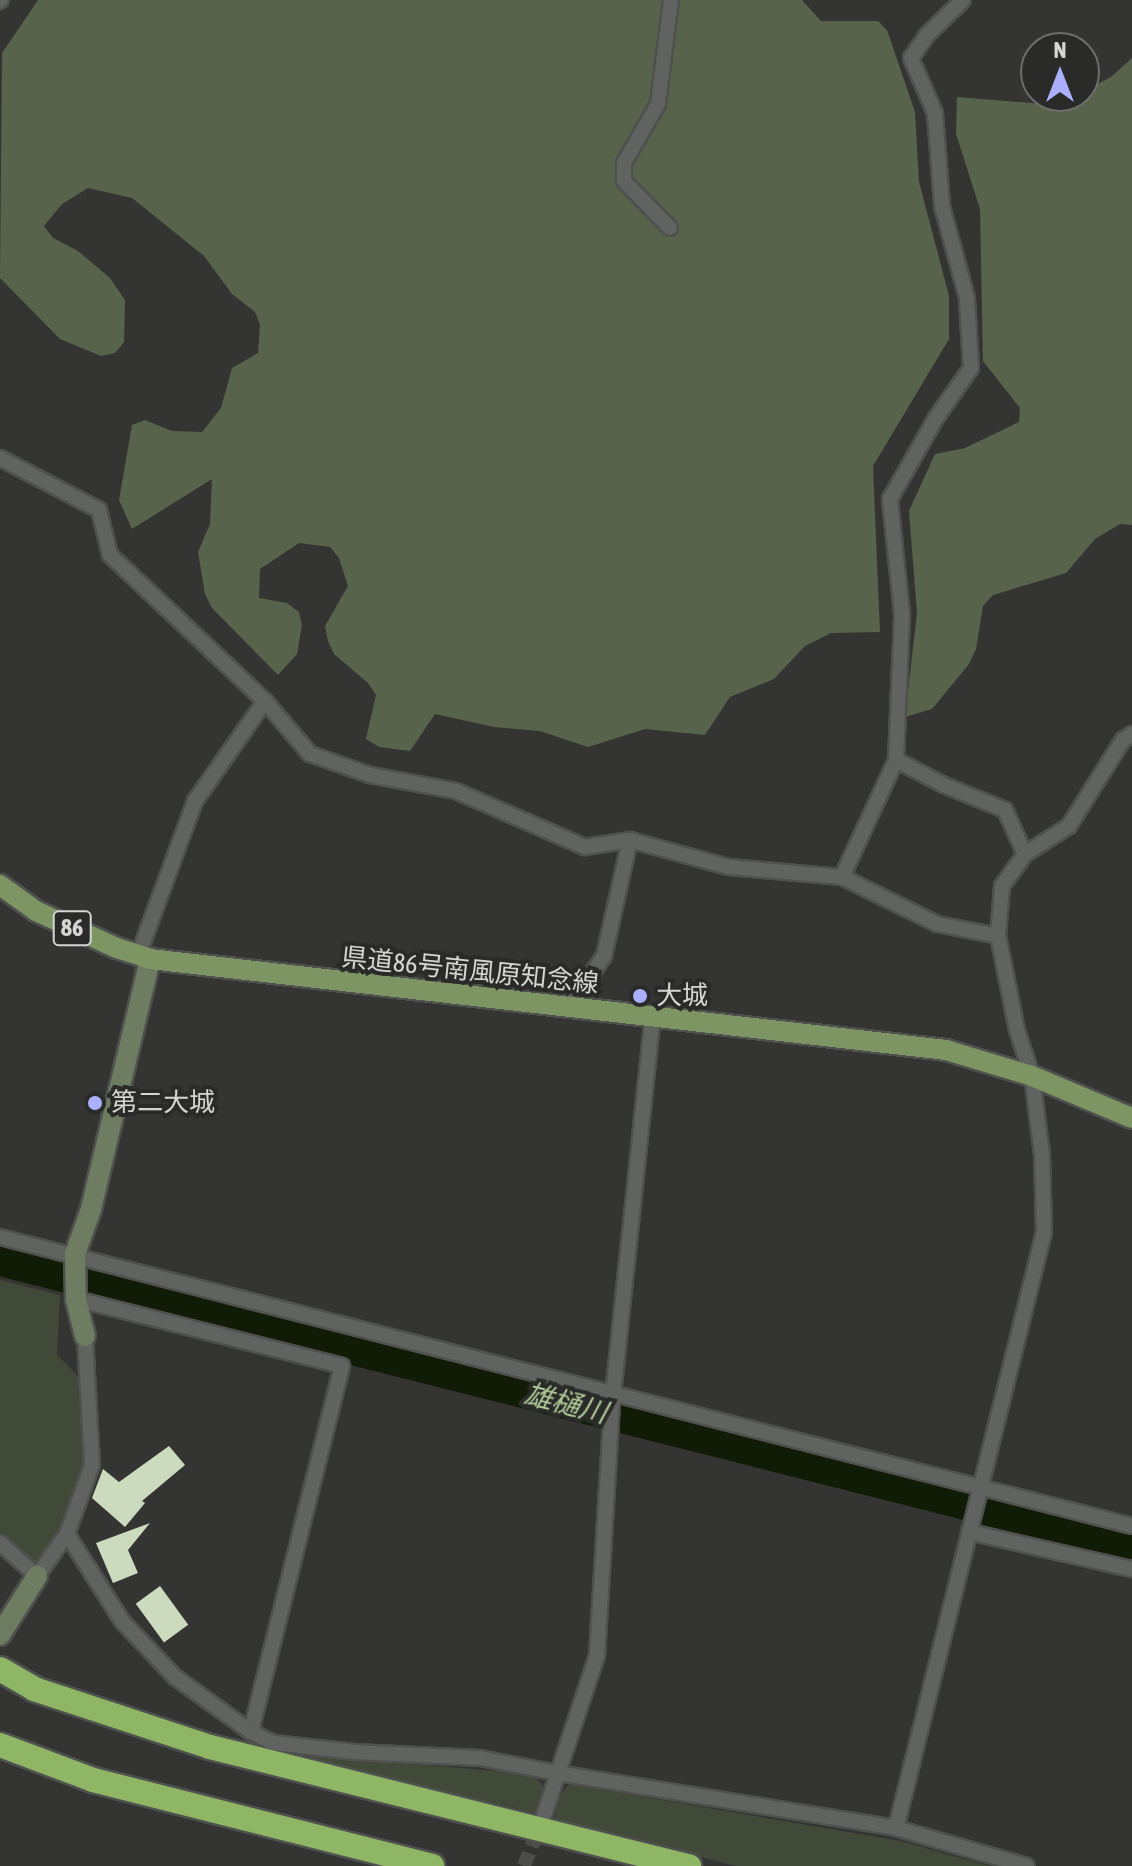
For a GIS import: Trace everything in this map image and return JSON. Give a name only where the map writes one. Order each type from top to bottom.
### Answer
[{"type":"highway","points":[[0,1669],[34,1689],[210,1747],[689,1866]]},
{"type":"highway","points":[[0,1745],[93,1780],[432,1866]]},
{"type":"main road","name":"県道86号南風原知念線","points":[[0,885],[36,911],[144,957],[946,1050],[1032,1076],[1132,1118]]},
{"type":"street","points":[[670,228],[624,181],[624,163],[658,104],[671,0]]},
{"type":"street","points":[[842,877],[896,760],[902,614],[890,499],[936,418],[971,368],[967,298],[942,206],[935,113],[911,58],[927,35],[963,0]]},
{"type":"street","points":[[0,458],[99,510],[110,555],[265,701],[310,754],[370,775],[456,791],[585,847],[630,840],[729,867],[842,877],[937,924],[998,936]]},
{"type":"street","points":[[0,1635],[67,1534],[92,1465],[85,1336],[76,1296],[74,1259],[91,1209],[144,957],[195,801],[265,701]]},
{"type":"street","points":[[896,1828],[1044,1232],[1042,1155],[1032,1076],[1017,1030],[998,936],[1002,886],[1025,854],[1069,826],[1123,740],[1132,734]]},
{"type":"street","points":[[896,760],[944,785],[1005,810],[1025,854]]},
{"type":"street","points":[[568,1008],[604,956],[630,840]]},
{"type":"street","points":[[543,1818],[597,1656],[611,1422],[653,1017]]},
{"type":"street","points":[[0,1237],[613,1400],[1132,1526]]},
{"type":"street","points":[[76,1296],[342,1366],[251,1732]]},
{"type":"street","points":[[969,1532],[1132,1569]]},
{"type":"street","points":[[67,1534],[122,1621],[175,1677],[251,1732],[274,1743],[354,1752],[480,1758],[896,1828],[1027,1866]]},
{"type":"street","points":[[0,1543],[37,1576]]},
{"type":"green space","points":[[38,0],[802,0],[821,21],[878,21],[887,30],[915,112],[919,182],[949,296],[949,339],[873,466],[880,632],[831,633],[805,646],[774,679],[730,697],[705,735],[645,729],[588,747],[540,731],[494,727],[435,714],[410,751],[379,747],[366,739],[376,695],[368,683],[334,654],[328,641],[325,626],[348,586],[339,558],[330,547],[299,543],[260,569],[259,598],[287,603],[299,612],[302,625],[297,654],[278,675],[212,608],[205,594],[198,552],[210,524],[212,479],[132,529],[119,500],[132,425],[145,420],[172,431],[202,432],[221,408],[232,368],[258,353],[260,325],[255,312],[232,294],[204,256],[132,198],[88,188],[62,204],[44,226],[53,238],[78,251],[110,278],[125,300],[124,342],[115,353],[101,356],[60,339],[0,278],[2,53]]},
{"type":"green space","points":[[1132,58],[1132,525],[1120,524],[1095,539],[1066,573],[993,595],[983,606],[976,649],[969,664],[932,709],[905,717],[917,613],[909,511],[935,454],[965,448],[1019,422],[1020,408],[983,361],[980,209],[956,134],[957,97],[1020,102],[1020,112],[1100,112],[1100,83]]},
{"type":"green space","points":[[0,1280],[60,1295],[57,1355],[81,1379],[85,1465],[73,1503],[47,1551],[36,1564],[0,1533]]},
{"type":"green space","points":[[279,1753],[533,1774],[546,1789],[537,1813]]},
{"type":"green space","points":[[569,1784],[901,1841],[989,1866],[736,1866],[554,1819],[560,1795]]},
{"type":"building","points":[[169,1446],[185,1465],[142,1501],[145,1503],[125,1527],[92,1498],[103,1469],[119,1482]]},
{"type":"building","points":[[150,1523],[128,1550],[138,1573],[113,1583],[96,1543]]},
{"type":"building","points":[[160,1586],[188,1625],[164,1642],[136,1604]]},
{"type":"waterway","name":"雄樋川","points":[[0,1260],[1132,1546]]},
{"type":"tunnel","points":[[524,1866],[540,1825]]},
{"type":"place","name":"大城","points":[[640,996]]},
{"type":"place","name":"第二大城","points":[[95,1103]]}]
